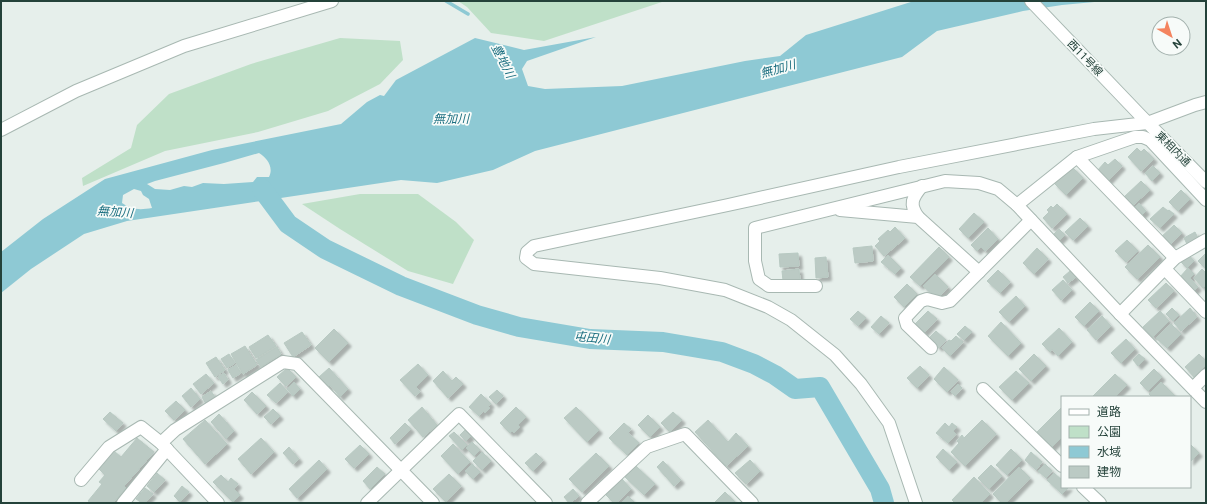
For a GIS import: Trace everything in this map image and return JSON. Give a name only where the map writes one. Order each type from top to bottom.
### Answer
[{"type":"street","points":[[1,130],[76,91],[184,46],[332,1]]},
{"type":"street","name":"西11号線","points":[[1031,1],[1143,119]]},
{"type":"street","points":[[916,503],[889,423],[861,384],[835,355],[791,320],[768,307],[725,290],[660,278],[534,264],[526,258],[527,252],[534,246],[899,167],[1143,119],[1206,102]]},
{"type":"street","name":"東相内通","points":[[1143,119],[1206,182]]},
{"type":"street","points":[[1017,205],[1077,157],[1135,137],[1143,137],[1150,140],[1206,200]]},
{"type":"street","points":[[1077,157],[1175,258]]},
{"type":"street","points":[[816,286],[769,286],[759,279],[756,262],[755,228],[945,181],[979,183],[998,190],[1017,205],[1206,402]]},
{"type":"street","points":[[922,186],[914,195],[912,202],[913,210],[918,217],[979,272]]},
{"type":"street","points":[[829,210],[918,217]]},
{"type":"street","points":[[932,348],[907,326],[905,318],[921,301],[927,299],[942,303],[950,301],[1031,220]]},
{"type":"street","points":[[1120,314],[1175,258],[1206,240]]},
{"type":"street","points":[[1165,269],[1206,312]]},
{"type":"street","points":[[123,503],[175,430],[283,362],[297,364],[433,503]]},
{"type":"street","points":[[1192,388],[1206,375]]},
{"type":"street","points":[[984,389],[1061,465]]},
{"type":"street","points":[[367,503],[459,414],[546,503]]},
{"type":"street","points":[[81,480],[109,447],[141,427],[164,446],[218,503]]},
{"type":"street","points":[[587,503],[647,447],[685,434],[752,503]]},
{"type":"street","points":[[1084,488],[1100,503]]},
{"type":"green space","points":[[458,1],[665,1],[544,41],[491,33],[467,7]]},
{"type":"green space","points":[[340,38],[400,41],[403,60],[380,84],[328,111],[258,132],[165,151],[83,186],[82,178],[131,148],[137,125],[169,94],[251,64]]},
{"type":"green space","points":[[360,194],[418,194],[456,222],[474,240],[453,284],[408,271],[302,204]]},
{"type":"water","name":"無加川","points":[[914,1],[1105,1],[1062,5],[1023,11],[937,31],[902,57],[535,151],[493,170],[437,183],[401,180],[127,221],[84,234],[31,269],[1,293],[1,252],[43,219],[105,179],[212,150],[341,124],[367,102],[380,95],[384,96],[396,80],[475,38],[524,50],[596,37],[527,61],[522,69],[528,86],[545,89],[622,86],[745,61],[780,56],[806,35]],"holes":[[[259,153],[265,157],[271,170],[269,177],[257,177],[253,182],[224,184],[203,183],[192,187],[184,186],[170,190],[155,189],[147,184]],[[134,189],[141,191],[143,195],[149,199],[152,208],[136,209],[122,203],[123,195]]]},
{"type":"building","points":[[1137,148],[1141,152],[1144,149],[1154,159],[1141,171],[1128,157]]},
{"type":"building","points":[[1115,159],[1122,166],[1107,182],[1097,171],[1105,162],[1108,165]]},
{"type":"building","points":[[1153,166],[1160,173],[1152,181],[1145,173]]},
{"type":"building","points":[[1072,167],[1083,178],[1066,195],[1054,183]]},
{"type":"building","points":[[1141,181],[1150,190],[1132,206],[1124,197]]},
{"type":"building","points":[[1181,190],[1190,199],[1178,211],[1169,202]]},
{"type":"building","points":[[1139,203],[1146,211],[1139,218],[1132,210]]},
{"type":"building","points":[[1057,204],[1067,214],[1052,228],[1043,218],[1049,212],[1047,210],[1051,206],[1053,208]]},
{"type":"building","points":[[1163,207],[1174,214],[1160,228],[1150,219]]},
{"type":"building","points":[[974,213],[984,222],[968,238],[959,229]]},
{"type":"building","points":[[1080,218],[1088,226],[1073,240],[1065,232]]},
{"type":"building","points":[[1174,225],[1182,233],[1168,246],[1160,238]]},
{"type":"building","points":[[895,227],[905,238],[884,256],[875,246],[880,241],[878,239],[888,230],[890,232]]},
{"type":"building","points":[[988,228],[998,239],[985,251],[981,247],[977,251],[971,245]]},
{"type":"building","points":[[1059,229],[1065,235],[1058,242],[1052,236]]},
{"type":"building","points":[[1195,232],[1199,240],[1188,246],[1184,238]]},
{"type":"building","points":[[1127,240],[1138,251],[1126,262],[1115,251]]},
{"type":"building","points":[[1148,245],[1160,257],[1137,279],[1125,267]]},
{"type":"building","points":[[872,246],[873,261],[855,263],[853,248]]},
{"type":"building","points":[[939,247],[949,257],[920,286],[910,277]]},
{"type":"building","points":[[1037,248],[1048,259],[1034,274],[1023,263]]},
{"type":"building","points":[[798,253],[799,266],[780,267],[779,254]]},
{"type":"building","points":[[1188,254],[1194,261],[1187,268],[1180,261]]},
{"type":"building","points":[[1205,254],[1206,255],[1206,269],[1198,261]]},
{"type":"building","points":[[888,255],[901,268],[895,274],[881,262]]},
{"type":"building","points":[[826,257],[828,277],[816,278],[815,258]]},
{"type":"building","points":[[1188,268],[1194,274],[1190,278],[1198,287],[1193,292],[1179,278]]},
{"type":"building","points":[[799,269],[800,280],[783,281],[782,271]]},
{"type":"building","points":[[1202,269],[1206,273],[1206,285],[1203,288],[1194,278]]},
{"type":"building","points":[[998,270],[1010,282],[1000,293],[987,281]]},
{"type":"building","points":[[1070,271],[1076,277],[1068,283],[1063,277]]},
{"type":"building","points":[[935,274],[948,287],[937,299],[923,286]]},
{"type":"building","points":[[1063,280],[1072,290],[1061,300],[1052,290]]},
{"type":"building","points":[[1166,283],[1174,291],[1156,308],[1148,300]]},
{"type":"building","points":[[907,284],[917,294],[904,307],[894,297]]},
{"type":"building","points":[[1016,296],[1025,306],[1009,322],[999,312]]},
{"type":"building","points":[[1090,302],[1099,311],[1084,326],[1075,317]]},
{"type":"building","points":[[1172,308],[1179,315],[1173,321],[1166,314]]},
{"type":"building","points":[[1190,308],[1197,317],[1181,331],[1174,323]]},
{"type":"building","points":[[858,311],[866,318],[858,326],[850,319]]},
{"type":"building","points":[[928,311],[937,319],[924,333],[915,324]]},
{"type":"building","points":[[1160,311],[1169,321],[1153,337],[1143,327]]},
{"type":"building","points":[[881,316],[889,323],[879,334],[871,327]]},
{"type":"building","points":[[1102,316],[1111,326],[1096,340],[1087,330]]},
{"type":"building","points":[[1001,322],[1021,343],[1008,356],[988,336]]},
{"type":"building","points":[[1171,324],[1181,334],[1167,348],[1156,338]]},
{"type":"building","points":[[965,326],[972,332],[964,340],[957,334]]},
{"type":"building","points":[[1059,328],[1072,342],[1058,356],[1052,349],[1050,352],[1042,344]]},
{"type":"building","points":[[334,329],[348,343],[329,362],[315,348]]},
{"type":"building","points":[[936,331],[946,340],[939,348],[929,338]]},
{"type":"building","points":[[302,332],[311,345],[293,357],[284,343]]},
{"type":"building","points":[[268,335],[276,346],[256,358],[249,347]]},
{"type":"building","points":[[956,336],[963,342],[950,356],[942,348],[949,340],[951,341]]},
{"type":"building","points":[[1126,339],[1135,349],[1121,363],[1111,353]]},
{"type":"building","points":[[245,346],[257,365],[243,374],[231,354]]},
{"type":"building","points":[[277,347],[281,354],[261,367],[256,360]]},
{"type":"building","points":[[229,354],[235,363],[227,368],[221,359]]},
{"type":"building","points":[[1034,354],[1046,366],[1031,381],[1019,369]]},
{"type":"building","points":[[1139,354],[1145,359],[1138,366],[1133,360]]},
{"type":"building","points":[[1199,354],[1206,361],[1206,365],[1194,377],[1185,367]]},
{"type":"building","points":[[216,357],[225,370],[215,377],[206,363]]},
{"type":"building","points":[[418,364],[428,375],[416,387],[420,392],[415,396],[400,380]]},
{"type":"building","points":[[236,365],[241,373],[233,378],[228,370]]},
{"type":"building","points":[[920,366],[929,375],[917,388],[907,378]]},
{"type":"building","points":[[944,367],[958,380],[947,392],[934,379]]},
{"type":"building","points":[[287,368],[296,377],[286,386],[277,377]]},
{"type":"building","points":[[329,368],[348,389],[340,397],[330,385],[328,387],[319,377]]},
{"type":"building","points":[[1154,369],[1162,377],[1148,391],[1140,383]]},
{"type":"building","points":[[443,371],[452,381],[456,377],[463,384],[448,398],[433,381]]},
{"type":"building","points":[[1016,371],[1029,383],[1012,400],[999,387]]},
{"type":"building","points":[[224,373],[228,380],[223,384],[218,377]]},
{"type":"building","points":[[206,374],[214,383],[201,394],[193,384]]},
{"type":"building","points":[[1115,374],[1127,385],[1116,396],[1093,396]]},
{"type":"building","points":[[294,382],[300,389],[293,396],[287,389]]},
{"type":"building","points":[[1161,382],[1175,396],[1151,396],[1149,394]]},
{"type":"building","points":[[280,383],[288,392],[276,403],[267,395]]},
{"type":"building","points":[[958,384],[962,388],[955,396],[951,392]]},
{"type":"building","points":[[191,388],[200,399],[191,407],[182,396]]},
{"type":"building","points":[[497,390],[503,396],[496,404],[489,397]]},
{"type":"building","points":[[211,391],[217,400],[207,406],[202,397]]},
{"type":"building","points":[[252,392],[266,406],[257,414],[244,400]]},
{"type":"building","points":[[481,394],[491,404],[488,406],[490,408],[485,413],[483,411],[479,416],[469,407]]},
{"type":"building","points":[[176,401],[185,410],[174,420],[165,411]]},
{"type":"building","points":[[422,407],[437,425],[423,437],[408,420]]},
{"type":"building","points":[[516,407],[526,417],[518,425],[520,427],[514,433],[512,431],[510,433],[500,423]]},
{"type":"building","points":[[576,407],[599,430],[587,442],[564,418]]},
{"type":"building","points":[[1061,408],[1061,438],[1049,450],[1034,435]]},
{"type":"building","points":[[273,409],[280,416],[271,424],[264,417]]},
{"type":"building","points":[[110,412],[123,423],[116,431],[103,419]]},
{"type":"building","points":[[673,412],[682,420],[670,432],[661,423]]},
{"type":"building","points":[[219,414],[234,431],[226,439],[211,422]]},
{"type":"building","points":[[648,415],[660,427],[650,437],[638,425]]},
{"type":"building","points":[[205,420],[227,444],[205,464],[183,439]]},
{"type":"building","points":[[708,420],[728,442],[736,433],[748,446],[726,466],[695,432]]},
{"type":"building","points":[[982,420],[996,434],[965,466],[951,452],[959,443],[957,441],[962,435],[964,438]]},
{"type":"building","points":[[405,423],[411,429],[395,444],[390,438]]},
{"type":"building","points":[[624,423],[631,429],[628,433],[639,443],[627,455],[609,438]]},
{"type":"building","points":[[945,423],[949,427],[952,423],[957,427],[953,431],[956,434],[948,443],[936,433]]},
{"type":"building","points":[[465,430],[471,436],[466,441],[460,435]]},
{"type":"building","points":[[454,432],[467,445],[462,450],[449,436]]},
{"type":"building","points":[[137,438],[154,452],[124,486],[126,488],[113,503],[91,503],[88,501],[102,484],[99,482],[105,475],[99,469],[114,451],[121,457]]},
{"type":"building","points":[[261,438],[274,452],[251,474],[238,459]]},
{"type":"building","points":[[472,442],[480,450],[474,456],[466,448]]},
{"type":"building","points":[[453,444],[470,462],[458,474],[441,456]]},
{"type":"building","points":[[360,445],[369,454],[354,468],[345,459]]},
{"type":"building","points":[[1191,445],[1199,453],[1191,461]]},
{"type":"building","points":[[289,447],[299,459],[293,464],[283,453]]},
{"type":"building","points":[[943,449],[957,462],[949,470],[936,457]]},
{"type":"building","points":[[1011,449],[1022,460],[1007,475],[996,465]]},
{"type":"building","points":[[482,452],[491,461],[482,470],[473,461]]},
{"type":"building","points":[[1031,452],[1042,462],[1036,470],[1025,460]]},
{"type":"building","points":[[536,453],[543,460],[533,471],[525,463]]},
{"type":"building","points":[[596,453],[609,466],[582,492],[569,479]]},
{"type":"building","points":[[319,460],[327,469],[297,498],[289,489]]},
{"type":"building","points":[[750,460],[760,471],[746,484],[735,473]]},
{"type":"building","points":[[663,461],[681,480],[674,486],[657,467]]},
{"type":"building","points":[[472,464],[480,472],[473,479],[465,471]]},
{"type":"building","points":[[1045,464],[1052,471],[1046,478],[1038,471]]},
{"type":"building","points":[[991,465],[1002,476],[989,489],[978,478]]},
{"type":"building","points":[[636,466],[655,484],[644,495],[625,477]]},
{"type":"building","points":[[377,467],[385,474],[370,489],[363,481]]},
{"type":"building","points":[[1019,467],[1030,478],[1006,503],[1002,503],[993,494]]},
{"type":"building","points":[[157,473],[165,480],[154,492],[147,486]]},
{"type":"building","points":[[1054,473],[1061,479],[1061,488],[1068,488],[1062,494],[1047,480]]},
{"type":"building","points":[[449,474],[461,486],[446,502],[433,489]]},
{"type":"building","points":[[221,475],[228,482],[231,478],[238,484],[234,489],[240,495],[233,502],[213,482]]},
{"type":"building","points":[[974,477],[990,494],[981,503],[955,503],[952,500]]},
{"type":"building","points":[[622,479],[631,489],[616,503],[614,503],[606,495]]},
{"type":"building","points":[[182,486],[189,492],[180,502],[174,496]]},
{"type":"building","points":[[145,488],[153,494],[145,503],[142,503],[136,499]]},
{"type":"building","points":[[573,489],[579,496],[569,503],[564,497]]},
{"type":"building","points":[[725,492],[735,502],[714,503]]},
{"type":"building","points":[[628,496],[635,503],[621,503]]},
{"type":"waterway","name":"豊地川","points":[[446,1],[468,14]]},
{"type":"waterway","name":"屯田川","points":[[262,189],[288,224],[325,249],[401,286],[477,315],[519,327],[590,339],[663,342],[722,352],[754,364],[775,375],[795,389],[820,387],[880,489],[884,503]]}]
